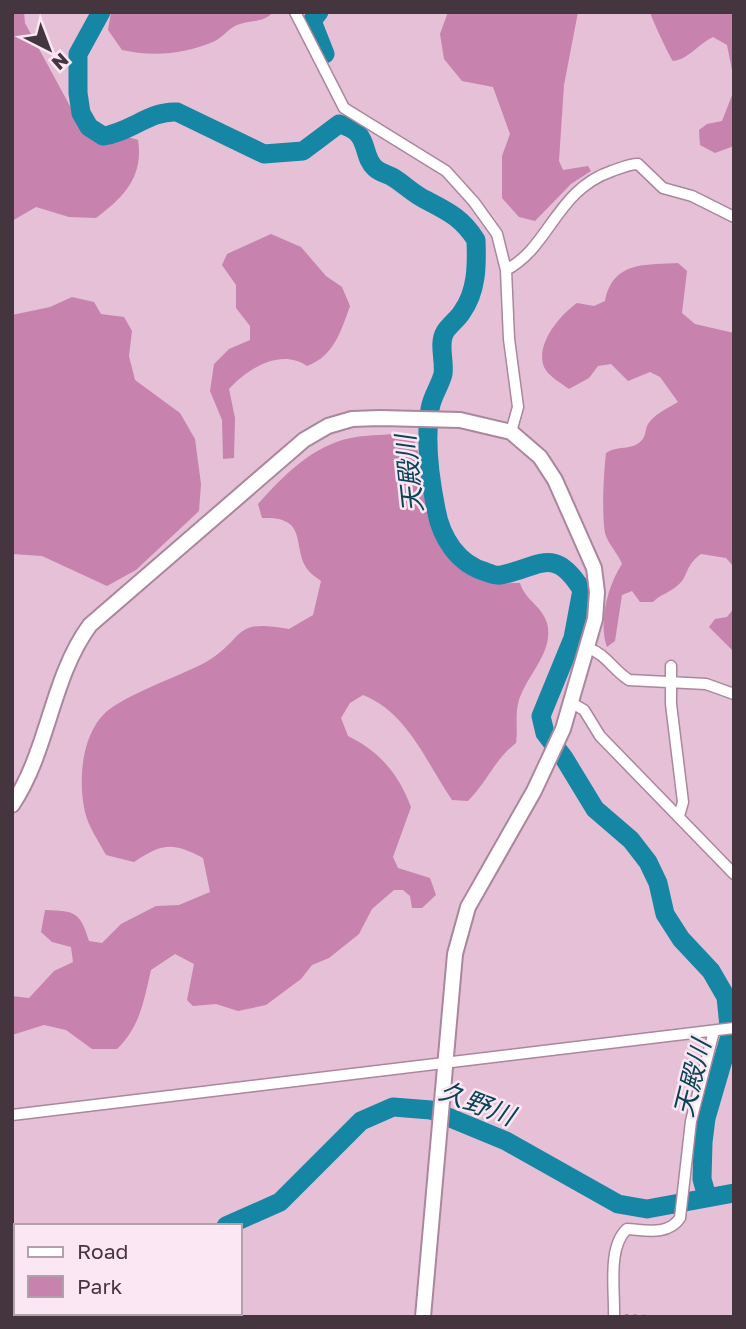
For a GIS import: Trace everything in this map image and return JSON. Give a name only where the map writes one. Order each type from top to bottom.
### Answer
[{"type":"street","points":[[295,12],[344,108],[446,171],[474,202],[497,234],[506,270],[509,339],[518,407],[511,432]]},
{"type":"street","points":[[506,270],[532,248],[575,191],[606,173],[632,164],[638,164],[663,188],[692,196],[734,217]]},
{"type":"street","points":[[12,805],[29,775],[74,649],[90,625],[304,440],[328,426],[352,419],[438,419],[482,423],[511,432],[540,457],[555,480],[586,546],[594,568],[597,592],[588,648],[563,729],[550,760],[468,907],[455,954],[423,1317]]},
{"type":"street","points":[[588,648],[598,651],[618,674],[629,680],[706,684],[734,694]]},
{"type":"street","points":[[671,666],[682,802],[679,816]]},
{"type":"street","points":[[572,703],[584,710],[600,736],[734,874]]},
{"type":"street","points":[[12,1115],[723,1030],[694,1105],[680,1218],[675,1225],[664,1230],[627,1229],[619,1236],[615,1248],[614,1316]]},
{"type":"path","points":[[614,1316],[676,1317]]},
{"type":"path","points":[[704,1317],[731,1317]]},
{"type":"green space","points":[[12,12],[24,12],[25,23],[84,132],[101,139],[138,140],[138,165],[134,176],[115,203],[96,218],[69,217],[36,207],[12,221]]},
{"type":"green space","points":[[111,12],[273,12],[261,20],[234,26],[218,39],[204,45],[157,54],[122,50],[108,30]]},
{"type":"green space","points":[[448,12],[578,12],[564,85],[559,161],[563,170],[588,166],[591,171],[571,184],[535,221],[519,217],[502,198],[502,156],[510,134],[493,87],[462,81],[444,59],[440,34]]},
{"type":"green space","points":[[650,12],[734,12],[734,80],[727,45],[713,37],[679,60],[673,61]]},
{"type":"green space","points":[[734,90],[734,146],[715,153],[700,145],[699,130],[707,124],[722,121]]},
{"type":"green space","points":[[271,234],[301,247],[326,276],[342,287],[350,306],[335,342],[316,362],[307,366],[287,359],[265,363],[246,374],[229,389],[235,418],[234,458],[223,459],[222,420],[210,391],[214,364],[229,349],[250,340],[250,326],[236,308],[236,285],[222,265],[227,254]]},
{"type":"green space","points":[[678,263],[687,271],[682,313],[695,324],[734,333],[734,567],[726,558],[701,554],[692,563],[681,583],[653,602],[640,602],[632,591],[622,595],[615,641],[607,647],[604,615],[612,582],[622,564],[604,529],[606,453],[637,444],[644,437],[653,418],[678,402],[660,377],[650,372],[628,381],[611,364],[598,366],[589,378],[569,389],[544,367],[543,349],[551,331],[563,315],[577,303],[594,306],[605,301],[615,278],[623,272],[643,265]]},
{"type":"green space","points":[[72,297],[94,302],[101,314],[124,317],[132,331],[129,356],[135,380],[180,413],[195,439],[201,484],[199,511],[136,570],[107,586],[42,556],[12,554],[12,315],[50,307]]},
{"type":"green space","points":[[395,434],[414,439],[432,522],[449,559],[465,572],[487,581],[520,583],[545,617],[548,634],[543,655],[518,704],[516,743],[502,756],[468,801],[452,800],[415,740],[379,703],[363,695],[350,703],[341,718],[348,736],[379,757],[400,784],[411,807],[393,857],[398,868],[430,878],[436,895],[422,908],[412,908],[410,896],[403,890],[394,890],[372,909],[359,934],[329,958],[312,965],[301,979],[266,1005],[238,1011],[216,1004],[193,1006],[187,1000],[194,964],[175,954],[151,970],[136,1022],[117,1049],[92,1049],[66,1030],[44,1025],[12,1035],[12,996],[29,998],[54,971],[73,962],[71,947],[52,942],[41,932],[45,910],[64,911],[75,915],[83,924],[89,941],[102,943],[121,924],[156,906],[179,905],[210,892],[203,858],[183,849],[160,848],[134,862],[106,855],[86,817],[82,787],[83,759],[91,733],[98,722],[115,705],[206,662],[248,628],[270,626],[289,629],[313,615],[321,581],[309,571],[303,561],[293,528],[287,522],[262,518],[258,504],[288,473],[324,447],[351,438]]},
{"type":"green space","points":[[734,608],[734,652],[709,627],[715,619],[727,617]]},
{"type":"waterway","name":"天殿川","points":[[101,12],[78,54],[78,93],[81,113],[89,127],[103,136],[122,131],[158,114],[177,112],[264,154],[303,151],[339,124]]},
{"type":"waterway","points":[[319,12],[312,21],[325,54]]},
{"type":"waterway","name":"天殿川","points":[[339,124],[356,132],[361,138],[370,162],[377,170],[454,216],[476,240],[476,268],[471,295],[443,337],[443,374],[430,409],[429,459],[438,520],[452,548],[476,568],[499,575],[536,564],[554,563],[572,576],[582,590],[573,638],[541,716],[545,733],[564,758],[595,809],[631,840],[648,862],[658,883],[665,914],[681,939],[711,971],[726,997],[730,1036],[706,1118],[703,1142],[702,1179],[707,1197]]},
{"type":"waterway","name":"久野川","points":[[230,1224],[280,1202],[361,1121],[393,1107],[431,1110],[506,1141],[618,1204],[647,1209],[734,1193]]},
{"type":"railway","points":[[113,1315],[153,1317]]}]
